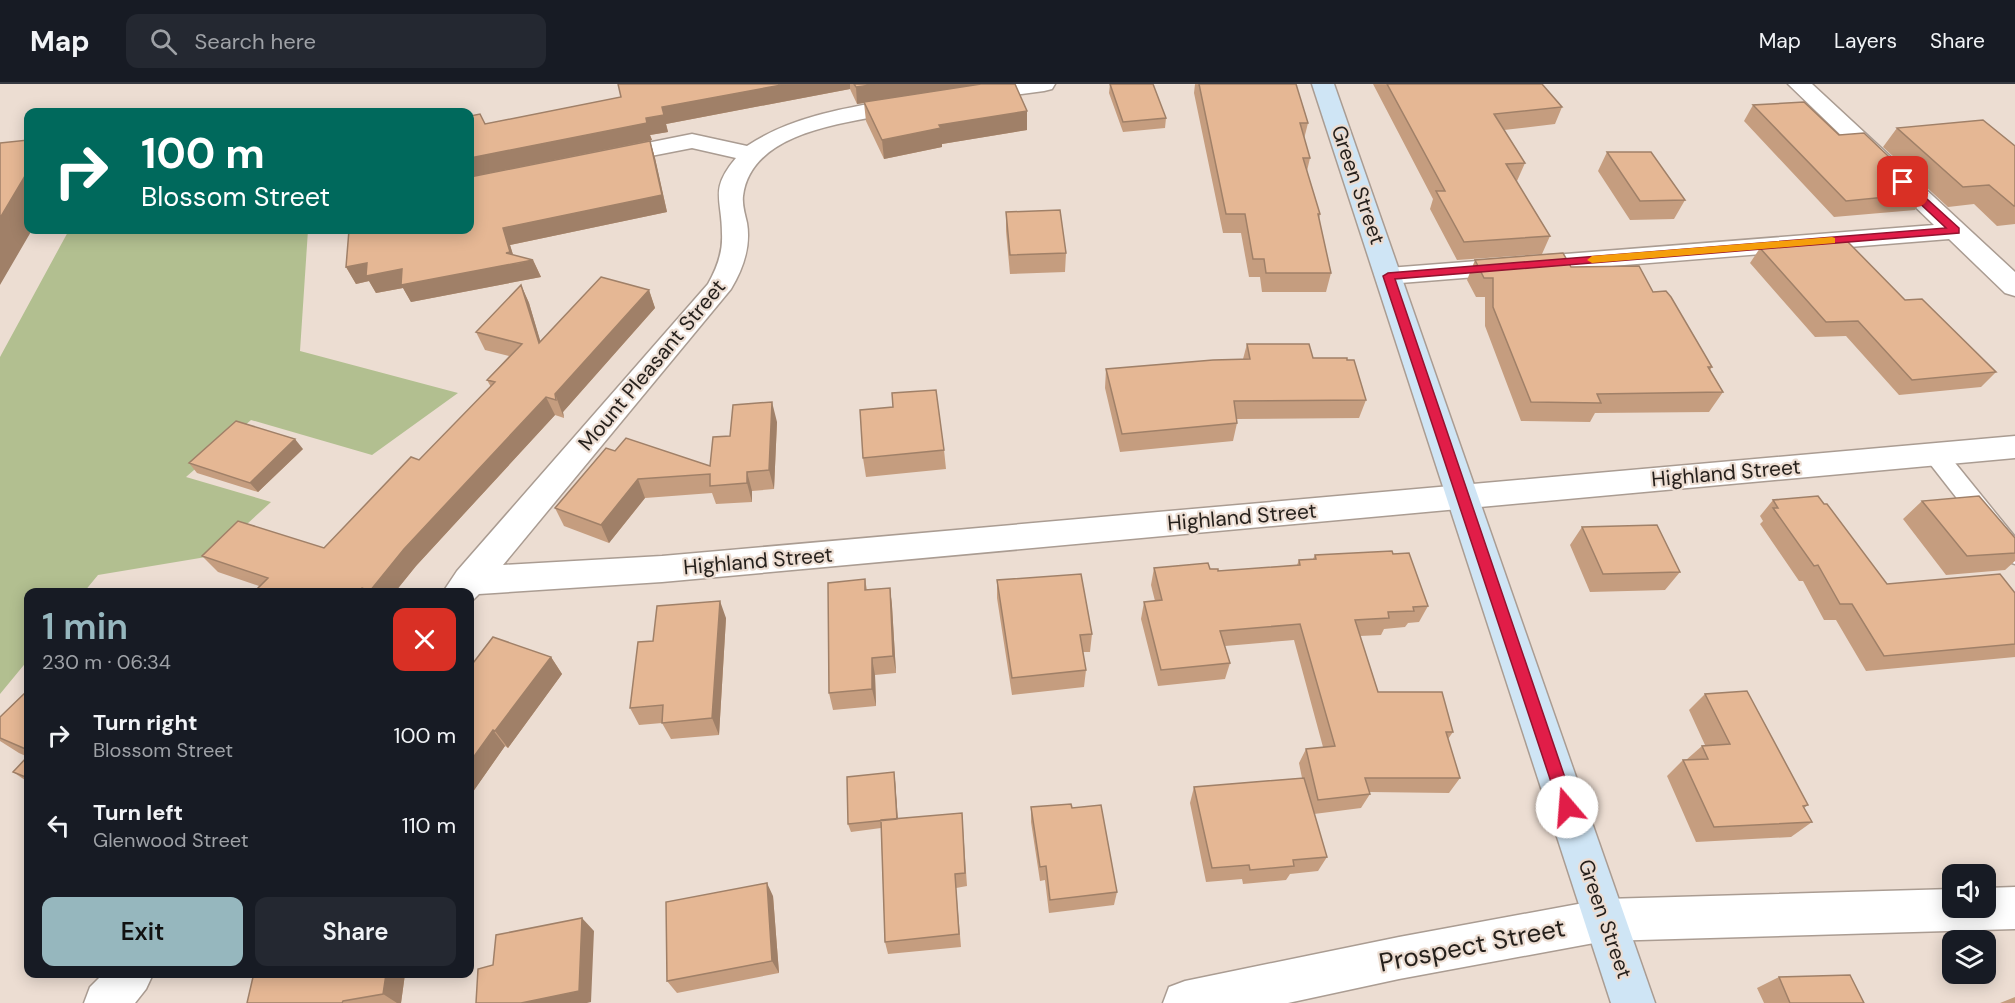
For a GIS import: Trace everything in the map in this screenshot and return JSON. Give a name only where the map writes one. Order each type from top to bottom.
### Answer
[{"type":"street","name":"Mount Pleasant Street","points":[[464,587],[718,289],[730,267],[735,246],[730,189],[740,167],[752,154],[778,136],[809,124],[930,96],[1044,84]]},
{"type":"street","name":"Green Street","points":[[1323,84],[1633,1003]]},
{"type":"street","points":[[1799,84],[2015,287]]},
{"type":"street","points":[[586,162],[686,142],[698,142],[752,154]]},
{"type":"street","points":[[1388,276],[1955,231]]},
{"type":"street","name":"Highland Street","points":[[464,587],[2015,447]]},
{"type":"street","name":"Prospect Street","points":[[1185,1003],[1387,960],[1605,920],[2015,908]]},
{"type":"street","points":[[106,1003],[128,978]]},
{"type":"lane","points":[[1935,454],[2015,554]]},
{"type":"green space","points":[[67,234],[308,234],[300,351],[458,393],[372,455],[251,420],[186,477],[271,502],[212,556],[98,575],[87,588],[24,588],[24,665],[0,694],[0,357]]},
{"type":"building","points":[[618,84],[787,84],[662,107],[664,115],[646,118],[647,123],[474,157],[474,115],[480,114],[485,124],[621,97]]},
{"type":"building","points":[[854,84],[878,84],[856,87]]},
{"type":"building","points":[[981,84],[1015,84],[1027,111],[939,125],[941,128],[882,140],[864,102]]},
{"type":"building","points":[[1110,84],[1153,84],[1166,118],[1123,122]]},
{"type":"building","points":[[1199,84],[1296,84],[1308,123],[1300,123],[1310,158],[1303,158],[1320,214],[1318,214],[1331,273],[1266,273],[1264,259],[1253,259],[1245,214],[1226,214]]},
{"type":"building","points":[[1387,84],[1542,84],[1562,107],[1494,114],[1525,163],[1506,164],[1550,236],[1464,242],[1436,191],[1445,191]]},
{"type":"building","points":[[1804,102],[1839,135],[1864,133],[1927,193],[1846,201],[1753,105]]},
{"type":"building","points":[[1983,120],[2015,146],[2015,206],[1989,185],[1963,187],[1897,128]]},
{"type":"building","points":[[24,140],[24,178],[0,218],[0,143]]},
{"type":"building","points":[[650,141],[662,195],[503,228],[510,252],[506,253],[533,260],[401,285],[402,269],[366,276],[367,263],[346,267],[349,234],[474,234],[474,176]]},
{"type":"building","points":[[1607,152],[1651,152],[1685,200],[1640,201]]},
{"type":"building","points":[[1060,210],[1066,253],[1010,255],[1006,212]]},
{"type":"building","points":[[1846,240],[1905,300],[1922,299],[1996,372],[1912,380],[1858,321],[1826,322],[1760,248]]},
{"type":"building","points":[[1563,253],[1571,267],[1639,266],[1653,292],[1666,291],[1671,297],[1712,367],[1708,367],[1723,392],[1597,394],[1601,403],[1531,402],[1493,307],[1493,278],[1484,278],[1475,260]]},
{"type":"building","points":[[601,277],[649,290],[555,394],[556,400],[546,397],[404,549],[372,588],[258,588],[268,578],[202,556],[238,521],[324,548],[411,457],[419,460],[495,382],[487,380],[522,344],[476,332],[521,285],[539,343]]},
{"type":"building","points":[[1247,344],[1309,344],[1313,358],[1354,360],[1366,400],[1234,401],[1237,423],[1122,434],[1106,369],[1250,359]]},
{"type":"building","points":[[936,390],[944,450],[863,458],[860,410],[893,407],[892,393]]},
{"type":"building","points":[[772,402],[769,470],[747,472],[747,483],[710,486],[710,474],[638,479],[601,525],[555,508],[606,448],[615,451],[626,438],[710,466],[713,437],[730,436],[733,405]]},
{"type":"building","points":[[236,421],[295,439],[250,483],[189,463]]},
{"type":"building","points":[[1818,496],[1824,504],[1827,504],[1887,584],[2000,574],[2015,593],[2015,644],[1884,656],[1852,604],[1840,604],[1818,565],[1814,566],[1773,508],[1778,508],[1773,500]]},
{"type":"building","points":[[1979,496],[2015,538],[2015,553],[1967,556],[1922,501]]},
{"type":"building","points":[[1657,525],[1680,572],[1603,574],[1582,527]]},
{"type":"building","points":[[1392,551],[1393,554],[1409,553],[1428,606],[1413,607],[1414,611],[1388,612],[1389,618],[1355,620],[1378,692],[1442,692],[1453,732],[1446,732],[1460,778],[1365,778],[1370,794],[1318,800],[1306,749],[1335,746],[1300,624],[1220,631],[1230,663],[1161,670],[1144,602],[1162,600],[1154,568],[1208,563],[1210,569],[1218,569],[1218,571],[1300,565],[1299,560],[1316,559],[1315,555]]},
{"type":"building","points":[[1081,574],[1092,634],[1080,635],[1086,670],[1012,678],[997,580]]},
{"type":"building","points":[[865,579],[865,590],[890,588],[893,656],[872,658],[872,689],[829,693],[828,583]]},
{"type":"building","points":[[720,601],[712,718],[662,723],[663,705],[630,708],[638,642],[653,641],[657,606]]},
{"type":"building","points":[[493,637],[551,657],[474,756],[474,662]]},
{"type":"building","points":[[1747,691],[1808,805],[1803,806],[1812,822],[1714,827],[1683,760],[1708,759],[1702,746],[1730,744],[1705,694]]},
{"type":"building","points":[[24,694],[24,748],[0,738],[0,717]]},
{"type":"building","points":[[24,760],[24,776],[13,772]]},
{"type":"building","points":[[894,772],[897,819],[848,824],[847,777]]},
{"type":"building","points":[[1304,778],[1327,857],[1293,860],[1294,866],[1250,870],[1249,865],[1212,868],[1194,787]]},
{"type":"building","points":[[1071,804],[1072,808],[1101,805],[1117,892],[1050,900],[1046,866],[1040,867],[1031,807]]},
{"type":"building","points":[[962,813],[965,873],[955,874],[959,934],[885,942],[881,820]]},
{"type":"building","points":[[767,883],[772,961],[667,981],[666,902]]},
{"type":"building","points":[[582,918],[579,991],[521,1003],[476,1003],[478,969],[493,965],[496,935]]},
{"type":"building","points":[[1850,975],[1864,1003],[1790,1003],[1779,977]]},
{"type":"building","points":[[253,978],[385,978],[383,994],[342,1003],[247,1003]]},
{"type":"slow traffic","points":[[1592,260],[1832,240]]},
{"type":"route","points":[[1567,807],[1388,276],[1955,231],[1903,182]]}]
